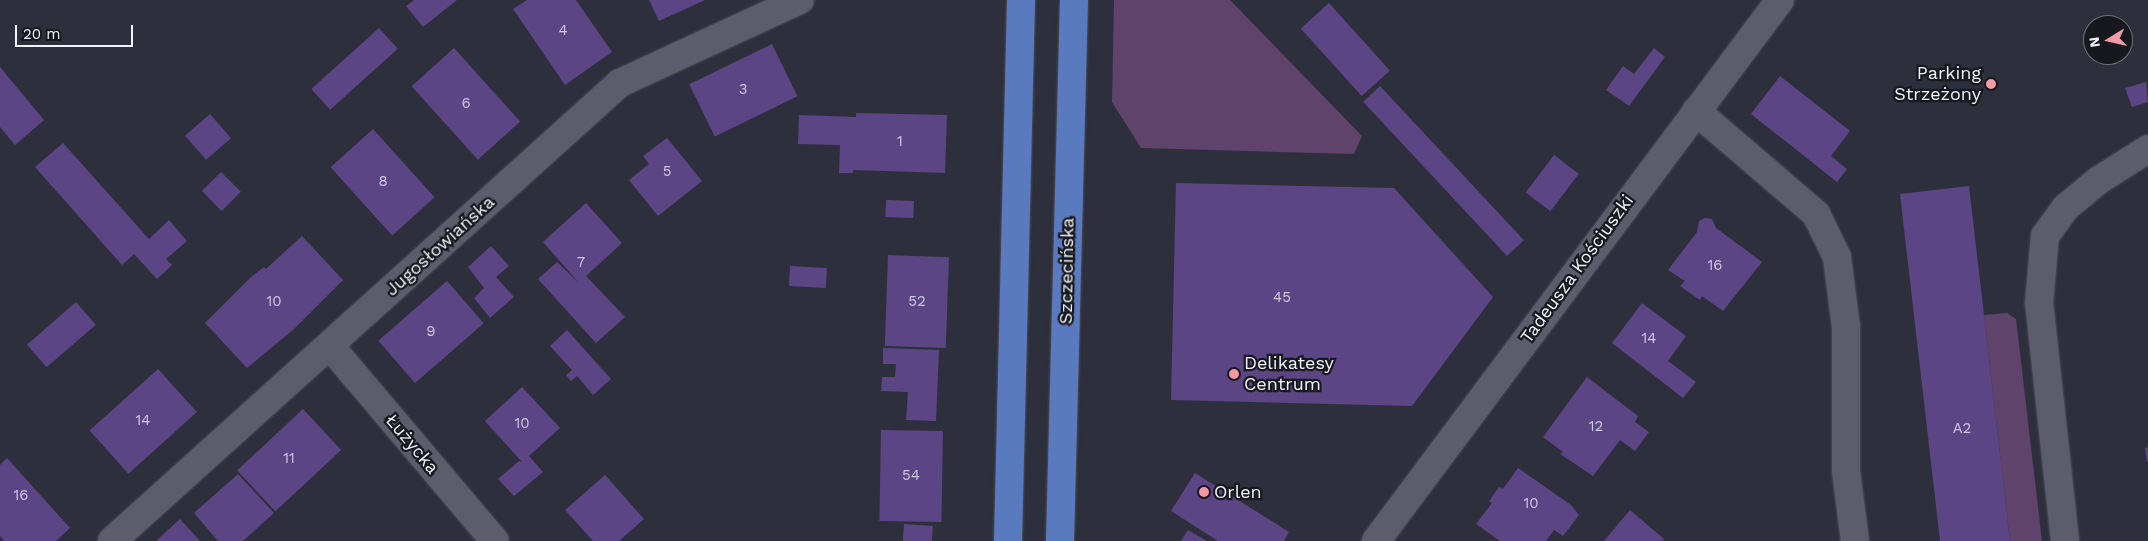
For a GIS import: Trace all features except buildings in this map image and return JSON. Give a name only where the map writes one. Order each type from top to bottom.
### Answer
[{"type":"main road","points":[[1008,541],[1021,0]]},
{"type":"main road","name":"Szczecińska","points":[[1060,541],[1074,0]]},
{"type":"street","name":"Jugosłowiańska","points":[[112,541],[620,82],[800,0]]},
{"type":"street","name":"Tadeusza Kościuszki","points":[[1376,541],[1780,0]]},
{"type":"street","points":[[1696,111],[1816,214],[1837,257],[1846,327],[1846,470],[1855,541]]},
{"type":"street","points":[[2065,541],[2038,303],[2045,236],[2065,208],[2099,180],[2148,150]]},
{"type":"street","name":"Łużycka","points":[[330,346],[495,541]]},
{"type":"shaded area","points":[[1114,0],[1230,0],[1362,136],[1354,154],[1141,148],[1112,102]]},
{"type":"shaded area","points":[[2007,313],[2016,319],[2042,541],[2010,541],[1984,315]]},
{"type":"place","name":"Parking Strzeżony","points":[[1991,84]]},
{"type":"place","name":"Delikatesy Centrum","points":[[1234,374]]},
{"type":"place","name":"Orlen","points":[[1204,492]]}]
